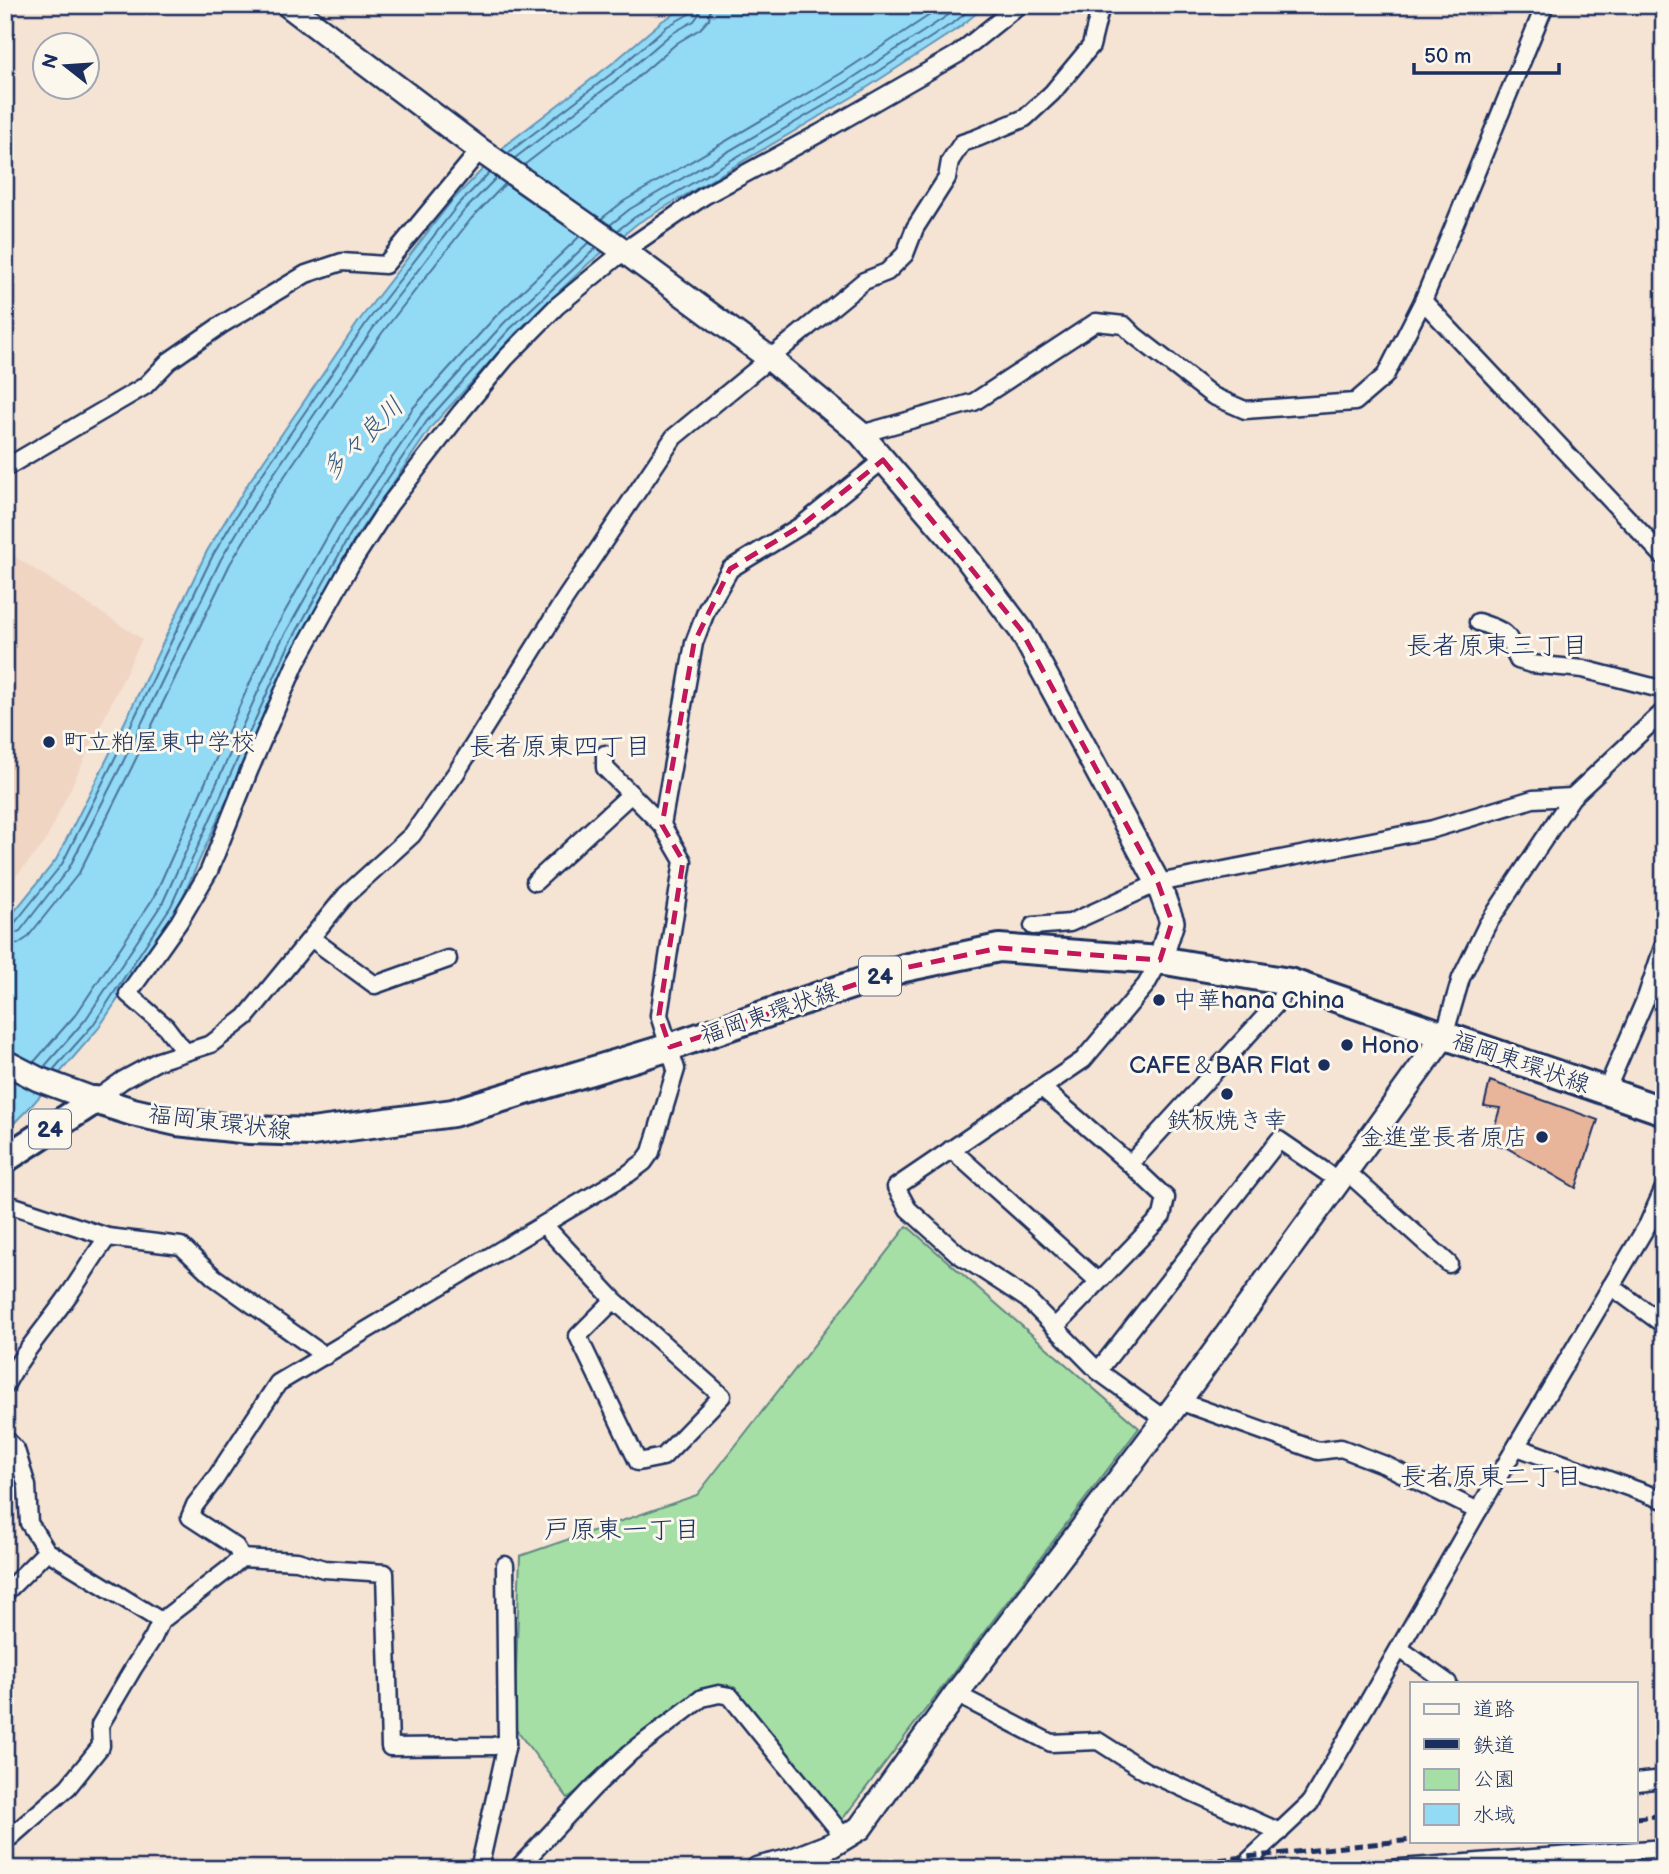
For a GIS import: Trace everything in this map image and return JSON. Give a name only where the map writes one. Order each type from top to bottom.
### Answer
[{"type":"main road","name":"福岡東環状線","points":[[95,1100],[177,1122],[250,1130],[312,1132],[453,1113],[670,1047],[904,968],[999,948],[1160,960],[1289,982],[1664,1111]]},
{"type":"main road","name":"24","points":[[5,1158],[95,1100]]},
{"type":"street","points":[[288,5],[480,150],[624,251],[769,358],[861,434],[960,549],[1021,630],[1157,883],[1172,922],[1160,960],[1146,985],[1083,1060],[896,1187],[908,1209],[958,1254],[1027,1299],[1098,1371],[1164,1419]]},
{"type":"street","points":[[185,1052],[166,1027],[128,994],[179,922],[209,871],[296,663],[351,564],[390,504],[461,412],[505,359],[557,306],[624,251],[704,196],[958,54],[1019,5]]},
{"type":"street","points":[[861,434],[974,402],[1096,322],[1124,325],[1213,396],[1245,410],[1355,402],[1385,376],[1423,301],[1545,5]]},
{"type":"street","points":[[5,1062],[38,1080],[95,1100],[123,1080],[158,1061],[211,1044],[246,1017],[346,895],[412,835],[456,773],[565,598],[674,437],[864,281],[887,272],[905,254],[915,228],[947,178],[950,161],[961,143],[1025,118],[1052,93],[1091,46],[1100,9]]},
{"type":"street","points":[[5,468],[145,386],[169,361],[210,332],[306,275],[342,262],[386,265],[480,150]]},
{"type":"street","points":[[1423,301],[1664,556]]},
{"type":"street","points":[[662,825],[695,643],[707,609],[730,569],[802,525],[883,460]]},
{"type":"street","points":[[1478,622],[1500,629],[1509,637],[1518,660],[1531,664],[1583,669],[1664,690]]},
{"type":"street","points":[[758,1869],[791,1861],[832,1845],[860,1828],[956,1694],[1179,1401],[1444,1036],[1461,978],[1487,925],[1572,797],[1664,711]]},
{"type":"street","points":[[241,1558],[236,1547],[191,1517],[195,1505],[278,1383],[628,1174],[644,1161],[650,1152],[676,1069],[659,1015],[683,861],[662,825],[605,768],[605,754]]},
{"type":"street","points":[[535,882],[631,794]]},
{"type":"street","points":[[1033,926],[1070,923],[1157,883],[1433,829],[1533,799],[1572,797]]},
{"type":"street","points":[[311,938],[375,985],[448,959]]},
{"type":"street","points":[[1606,1091],[1646,998],[1664,944]]},
{"type":"street","points":[[1130,1164],[1279,1001],[1289,982]]},
{"type":"street","points":[[1042,1088],[1166,1198],[1162,1216],[1055,1328]]},
{"type":"street","points":[[1098,1371],[1279,1140],[1342,1176],[1449,1264]]},
{"type":"street","points":[[951,1149],[1098,1281]]},
{"type":"street","points":[[1240,1869],[1310,1803],[1478,1511],[1648,1224],[1664,1188]]},
{"type":"street","points":[[5,1203],[108,1237],[181,1246],[214,1277],[325,1356]]},
{"type":"street","points":[[544,1225],[614,1300],[722,1396],[663,1457],[638,1462],[578,1336],[614,1300]]},
{"type":"street","points":[[5,1386],[15,1366],[108,1237]]},
{"type":"street","points":[[1611,1286],[1664,1325]]},
{"type":"street","points":[[1179,1401],[1318,1451],[1341,1448],[1385,1465],[1478,1511]]},
{"type":"street","points":[[5,1438],[16,1450],[27,1486],[29,1523],[47,1551],[161,1621]]},
{"type":"street","points":[[1517,1447],[1664,1500]]},
{"type":"street","points":[[5,1593],[47,1551]]},
{"type":"street","points":[[5,1842],[68,1787],[101,1746],[100,1725],[161,1621],[241,1558],[297,1561],[324,1569],[385,1573],[390,1746],[507,1744]]},
{"type":"street","points":[[480,1869],[507,1744],[505,1565]]},
{"type":"street","points":[[1400,1649],[1447,1682]]},
{"type":"street","points":[[517,1869],[630,1753],[702,1698],[719,1694],[730,1696],[844,1837]]},
{"type":"street","points":[[956,1694],[1051,1743],[1098,1741],[1145,1771],[1280,1832]]},
{"type":"street","points":[[1638,1782],[1664,1779]]},
{"type":"street","points":[[1388,1869],[1664,1848]]},
{"type":"highlighted area","points":[[883,460],[1021,630],[1158,883],[1172,922],[1160,960],[999,948],[904,968],[670,1047],[659,1015],[683,861],[662,825],[694,643],[730,569],[802,525]]},
{"type":"shaded area","name":"町立粕屋東中学校","points":[[5,550],[142,639],[44,844],[5,889]]},
{"type":"green space","points":[[907,1226],[1139,1428],[841,1821],[747,1703],[728,1685],[703,1692],[568,1798],[514,1727],[520,1556],[697,1495]]},
{"type":"water","name":"多々良川","points":[[690,5],[986,5],[960,27],[854,96],[638,223],[588,264],[515,334],[432,426],[356,537],[294,650],[177,910],[98,1029],[5,1132],[5,923],[56,860],[207,551],[249,482],[361,318],[451,202],[507,144],[614,62],[662,21]]},
{"type":"building","points":[[1490,1081],[1598,1120],[1576,1188],[1507,1148],[1490,1142],[1500,1108],[1484,1106]]},
{"type":"railway","points":[[1638,1818],[1664,1815]]},
{"type":"railway","points":[[1129,1869],[1410,1840]]},
{"type":"place","name":"町立粕屋東中学校","points":[[49,742]]},
{"type":"place","name":"中華hana China","points":[[1159,1000]]},
{"type":"place","name":"Hono","points":[[1347,1045]]},
{"type":"place","name":"CAFE＆BAR Flat","points":[[1324,1065]]},
{"type":"place","name":"鉄板焼き幸","points":[[1227,1094]]},
{"type":"place","name":"金進堂長者原店","points":[[1542,1137]]},
{"type":"district","name":"長者原東三丁目","points":[[1497,645]]},
{"type":"district","name":"長者原東四丁目","points":[[560,746]]},
{"type":"district","name":"長者原東二丁目","points":[[1491,1476]]},
{"type":"district","name":"戸原東一丁目","points":[[622,1529]]}]
